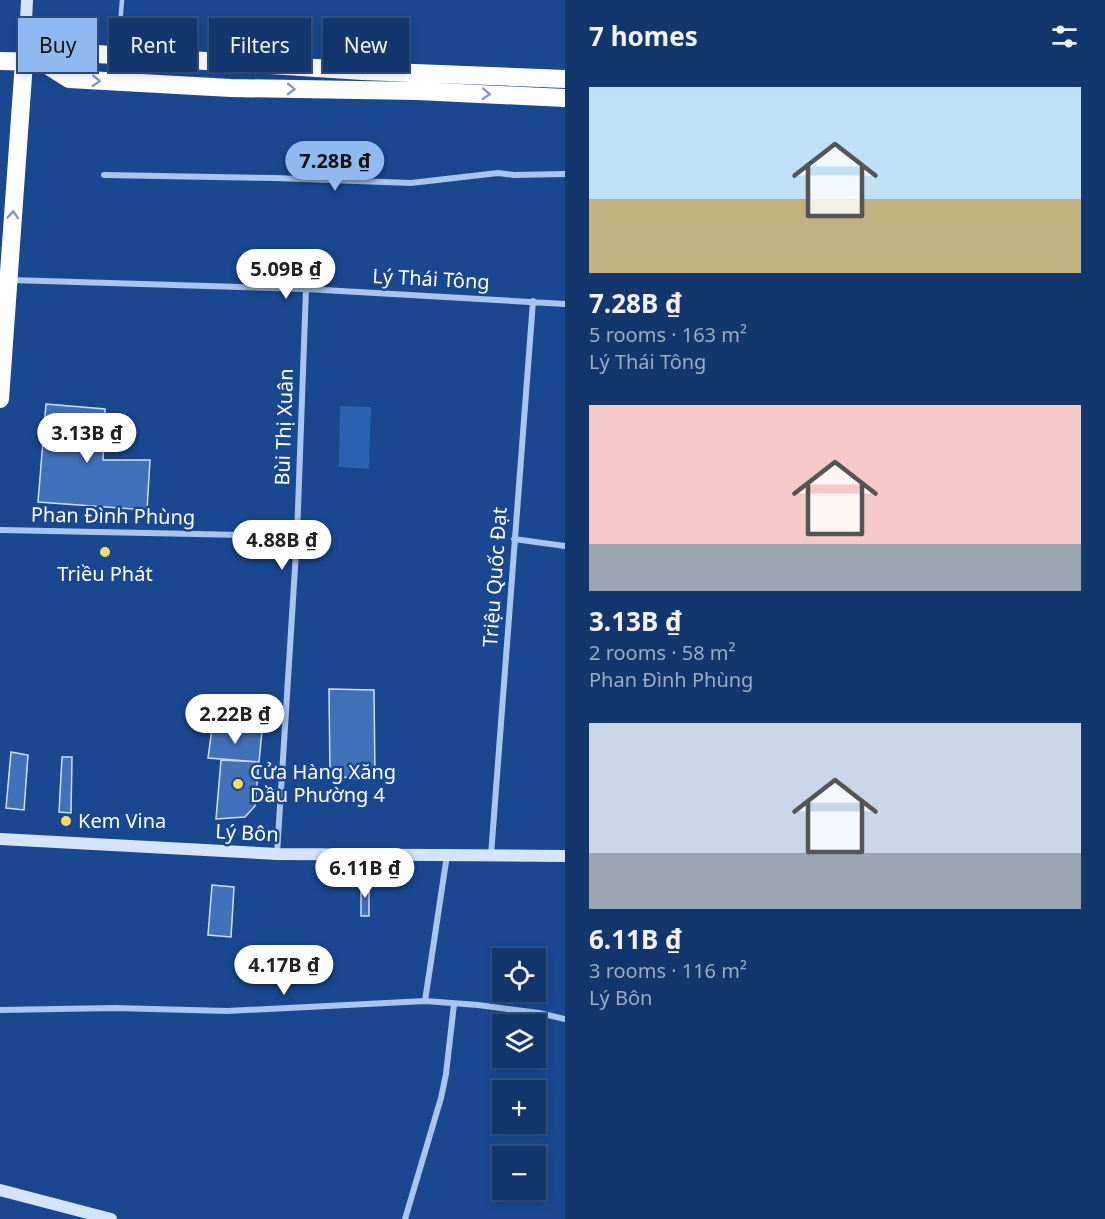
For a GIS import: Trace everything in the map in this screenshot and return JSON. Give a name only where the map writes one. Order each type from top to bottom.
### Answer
[{"type":"highway","points":[[0,61],[18,62]]},
{"type":"highway","points":[[197,61],[565,78]]},
{"type":"highway","points":[[0,399],[4,279],[23,72]]},
{"type":"highway","points":[[58,72],[69,79],[231,88],[417,91],[565,98]]},
{"type":"street","points":[[26,18],[27,0]]},
{"type":"street","points":[[104,175],[411,183],[486,174],[565,174]]},
{"type":"street","name":"Lý Thái Tông","points":[[4,279],[306,289],[565,304]]},
{"type":"street","name":"Bùi Thị Xuân","points":[[277,854],[297,537],[306,289]]},
{"type":"street","name":"Triệu Quốc Đạt","points":[[491,855],[533,301]]},
{"type":"street","name":"Phan Đình Phùng","points":[[0,530],[297,537]]},
{"type":"street","points":[[514,539],[565,546]]},
{"type":"street","name":"Lý Bôn","points":[[0,839],[277,854],[565,856]]},
{"type":"street","points":[[425,1001],[447,855]]},
{"type":"street","points":[[0,1010],[115,1008],[227,1011],[425,1001],[478,1005],[565,1019]]},
{"type":"street","points":[[405,1219],[441,1098],[454,1004]]},
{"type":"street","points":[[0,1190],[111,1219]]},
{"type":"lane","points":[[120,18],[122,0]]},
{"type":"shaded area","points":[[340,406],[371,407],[369,469],[339,467]]},
{"type":"building","points":[[46,404],[105,409],[103,460],[150,460],[147,510],[38,502]]},
{"type":"building","points":[[329,689],[374,690],[375,778],[330,777]]},
{"type":"building","points":[[212,728],[262,731],[259,762],[208,758]]},
{"type":"building","points":[[11,752],[28,755],[24,810],[6,808]]},
{"type":"building","points":[[62,757],[72,757],[71,813],[59,812]]},
{"type":"building","name":"Cửa Hàng Xăng Dầu Phường 4","points":[[221,760],[259,762],[255,806],[245,817],[216,819]]},
{"type":"building","points":[[361,881],[369,882],[369,916],[361,916]]},
{"type":"building","points":[[212,885],[234,887],[231,937],[208,935]]},
{"type":"place","name":"Triều Phát","points":[[105,552]]},
{"type":"place","name":"Cửa Hàng Xăng Dầu Phường 4","points":[[238,784]]},
{"type":"place","name":"Kem Vina","points":[[66,821]]}]
